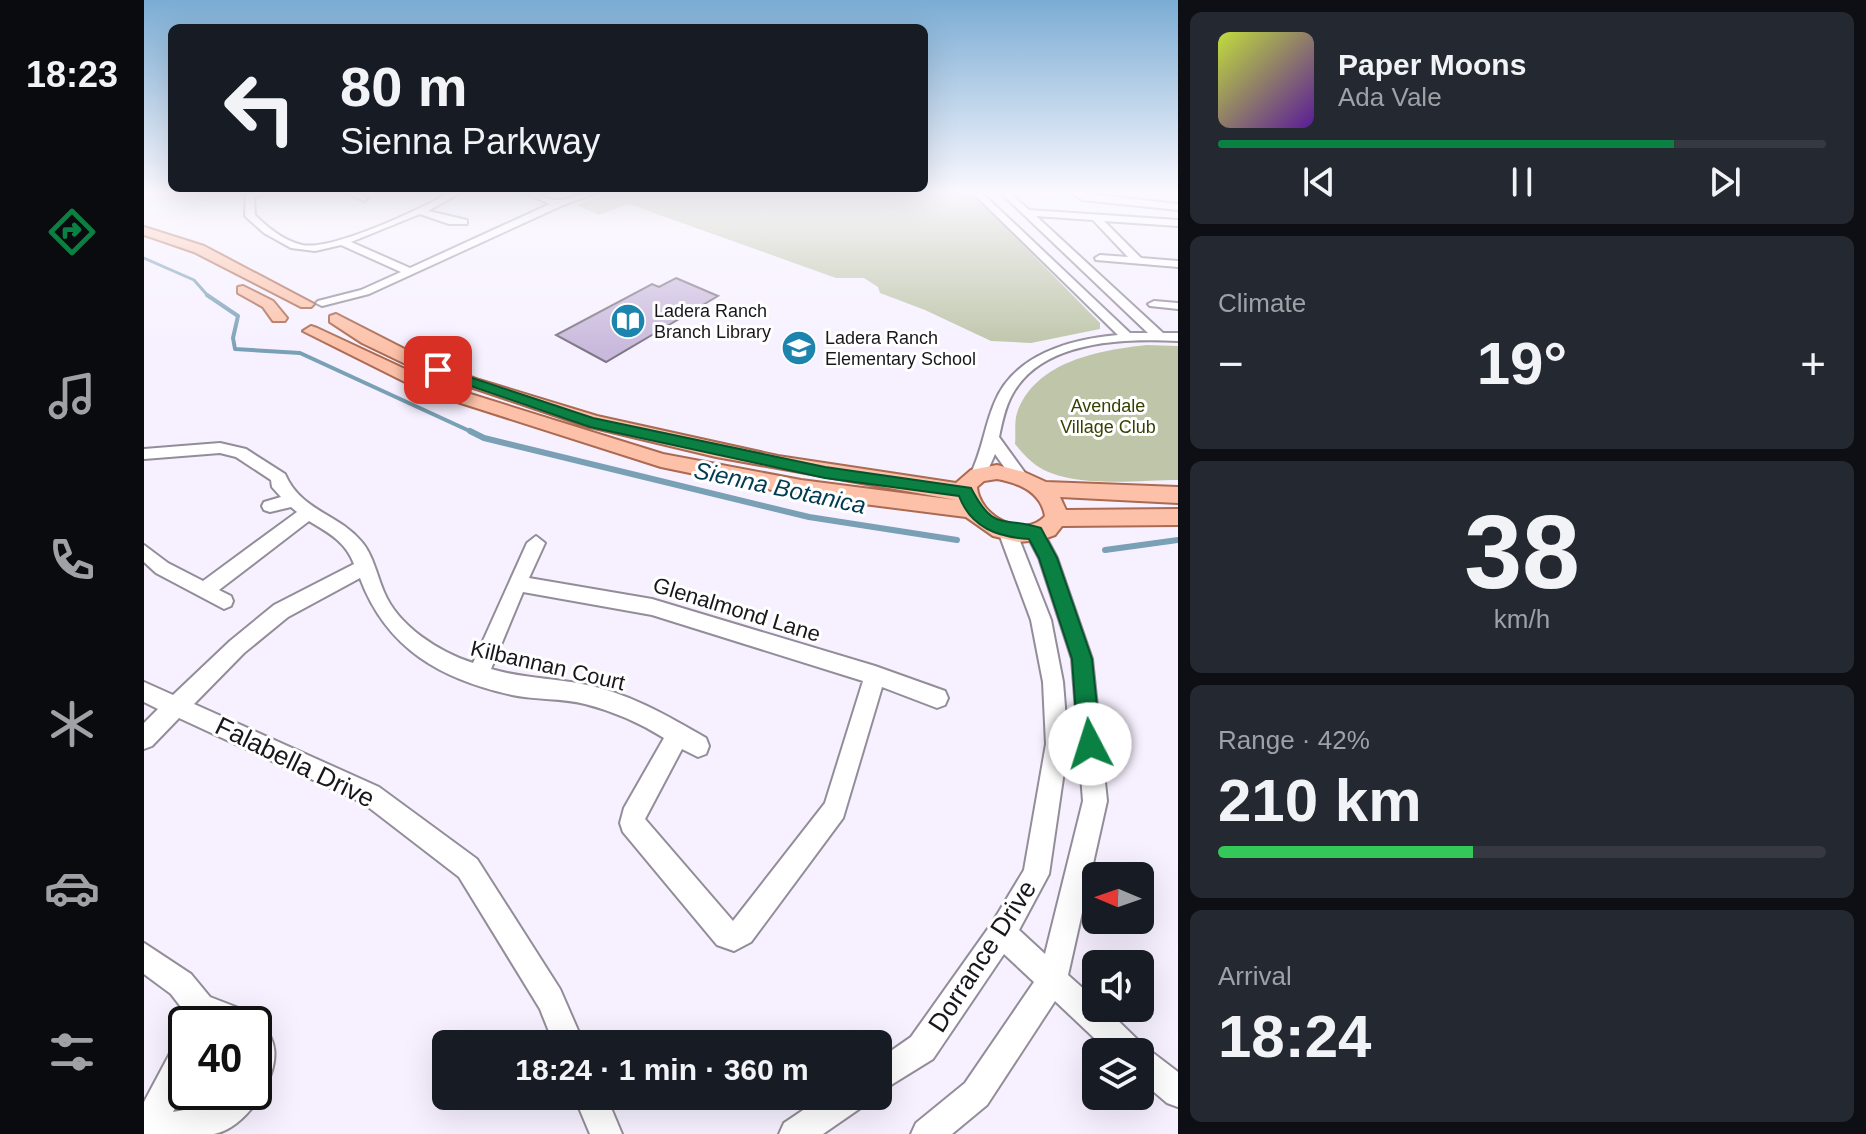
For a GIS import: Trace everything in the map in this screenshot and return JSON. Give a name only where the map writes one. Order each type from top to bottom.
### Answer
[{"type":"main road","points":[[149,245],[213,273],[268,304],[279,318]]},
{"type":"main road","points":[[187,245],[326,310],[367,339],[438,370],[590,422],[825,472],[972,492],[1007,531],[1035,533],[1049,528],[1056,518],[1055,508],[1041,489],[1020,477],[997,472],[972,492],[801,488],[661,460],[429,387],[311,331],[278,327],[279,318],[290,309],[326,310]]},
{"type":"main road","points":[[311,331],[326,310]]},
{"type":"main road","points":[[1041,489],[1123,495],[1178,495]]},
{"type":"main road","points":[[1056,518],[1178,517]]},
{"type":"street","points":[[297,245],[303,248],[330,245]]},
{"type":"street","points":[[350,245],[408,271]]},
{"type":"street","points":[[326,310],[466,245]]},
{"type":"street","points":[[1031,245],[1125,335]]},
{"type":"street","points":[[1061,245],[1158,335]]},
{"type":"street","points":[[1122,245],[1137,260]]},
{"type":"street","points":[[1100,258],[1178,264]]},
{"type":"street","points":[[326,310],[365,292]]},
{"type":"street","points":[[1154,304],[1178,306]]},
{"type":"street","points":[[972,492],[993,439],[996,416],[1005,394],[1014,379],[1026,369],[1053,353],[1125,335],[1178,337]]},
{"type":"street","points":[[993,439],[1020,477]]},
{"type":"street","name":"Kilbannan Court","points":[[144,454],[220,448],[241,453],[279,478],[280,487],[301,506],[340,531],[357,548],[378,601],[407,636],[439,661],[512,685],[585,694],[649,716],[688,740],[632,823],[727,935],[734,937],[741,932],[835,810],[875,675]]},
{"type":"street","points":[[270,506],[301,506]]},
{"type":"street","points":[[204,591],[301,506]]},
{"type":"street","name":"Dorrance Drive","points":[[892,1068],[922,1048],[1002,933],[1036,874],[1057,744],[1053,682],[1041,620],[1007,531]]},
{"type":"street","name":"Dorrance Drive","points":[[927,1134],[976,1094],[1053,979],[1095,801],[1082,659],[1048,558],[1035,533]]},
{"type":"street","points":[[477,676],[536,543]]},
{"type":"street","points":[[144,552],[162,568],[224,601]]},
{"type":"street","points":[[144,738],[237,647],[281,611],[365,567]]},
{"type":"street","name":"Glenalmond Lane","points":[[519,584],[652,607],[875,675],[937,698]]},
{"type":"street","name":"Falabella Drive","points":[[144,692],[371,795],[468,868],[550,999],[563,1030]]},
{"type":"street","points":[[1002,933],[1116,1038]]},
{"type":"street","points":[[144,957],[181,984],[193,1006]]},
{"type":"street","points":[[1154,1072],[1178,1092]]},
{"type":"street","points":[[146,1132],[168,1090]]},
{"type":"street","points":[[146,1132],[204,1126],[229,1110]]},
{"type":"street","points":[[596,1110],[606,1134]]},
{"type":"street","points":[[795,1134],[830,1110]]},
{"type":"green space","points":[[743,245],[1023,245],[1100,323],[1100,329],[1031,343],[991,341],[880,293],[878,287],[864,278],[836,278]]},
{"type":"green space","name":"Avendale Village Club","points":[[1147,345],[1178,346],[1178,480],[1102,482],[1063,477],[1032,462],[1015,444],[1017,413],[1038,381],[1071,361],[1109,350]]},
{"type":"building","name":"Ladera Ranch Branch Library","points":[[676,278],[718,296],[606,362],[556,335],[652,284],[659,287]]},
{"type":"waterway","name":"Sienna Botanica","points":[[144,258],[194,280],[208,295]]},
{"type":"waterway","name":"Sienna Botanica","points":[[208,295],[238,316],[233,338],[235,349],[300,353],[474,433]]},
{"type":"waterway","name":"Sienna Botanica","points":[[470,431],[474,433]]},
{"type":"waterway","name":"Sienna Botanica","points":[[474,433],[484,438],[809,517],[957,540]]},
{"type":"waterway","name":"Sienna Botanica","points":[[1105,550],[1178,540]]},
{"type":"place","name":"Ladera Ranch Branch Library","points":[[628,321]]},
{"type":"place","name":"Ladera Ranch Elementary School","points":[[799,348]]},
{"type":"route","points":[[438,370],[590,422],[825,472],[965,492],[972,510],[994,526],[1007,531],[1035,533],[1048,558],[1082,659],[1090,744]]}]
